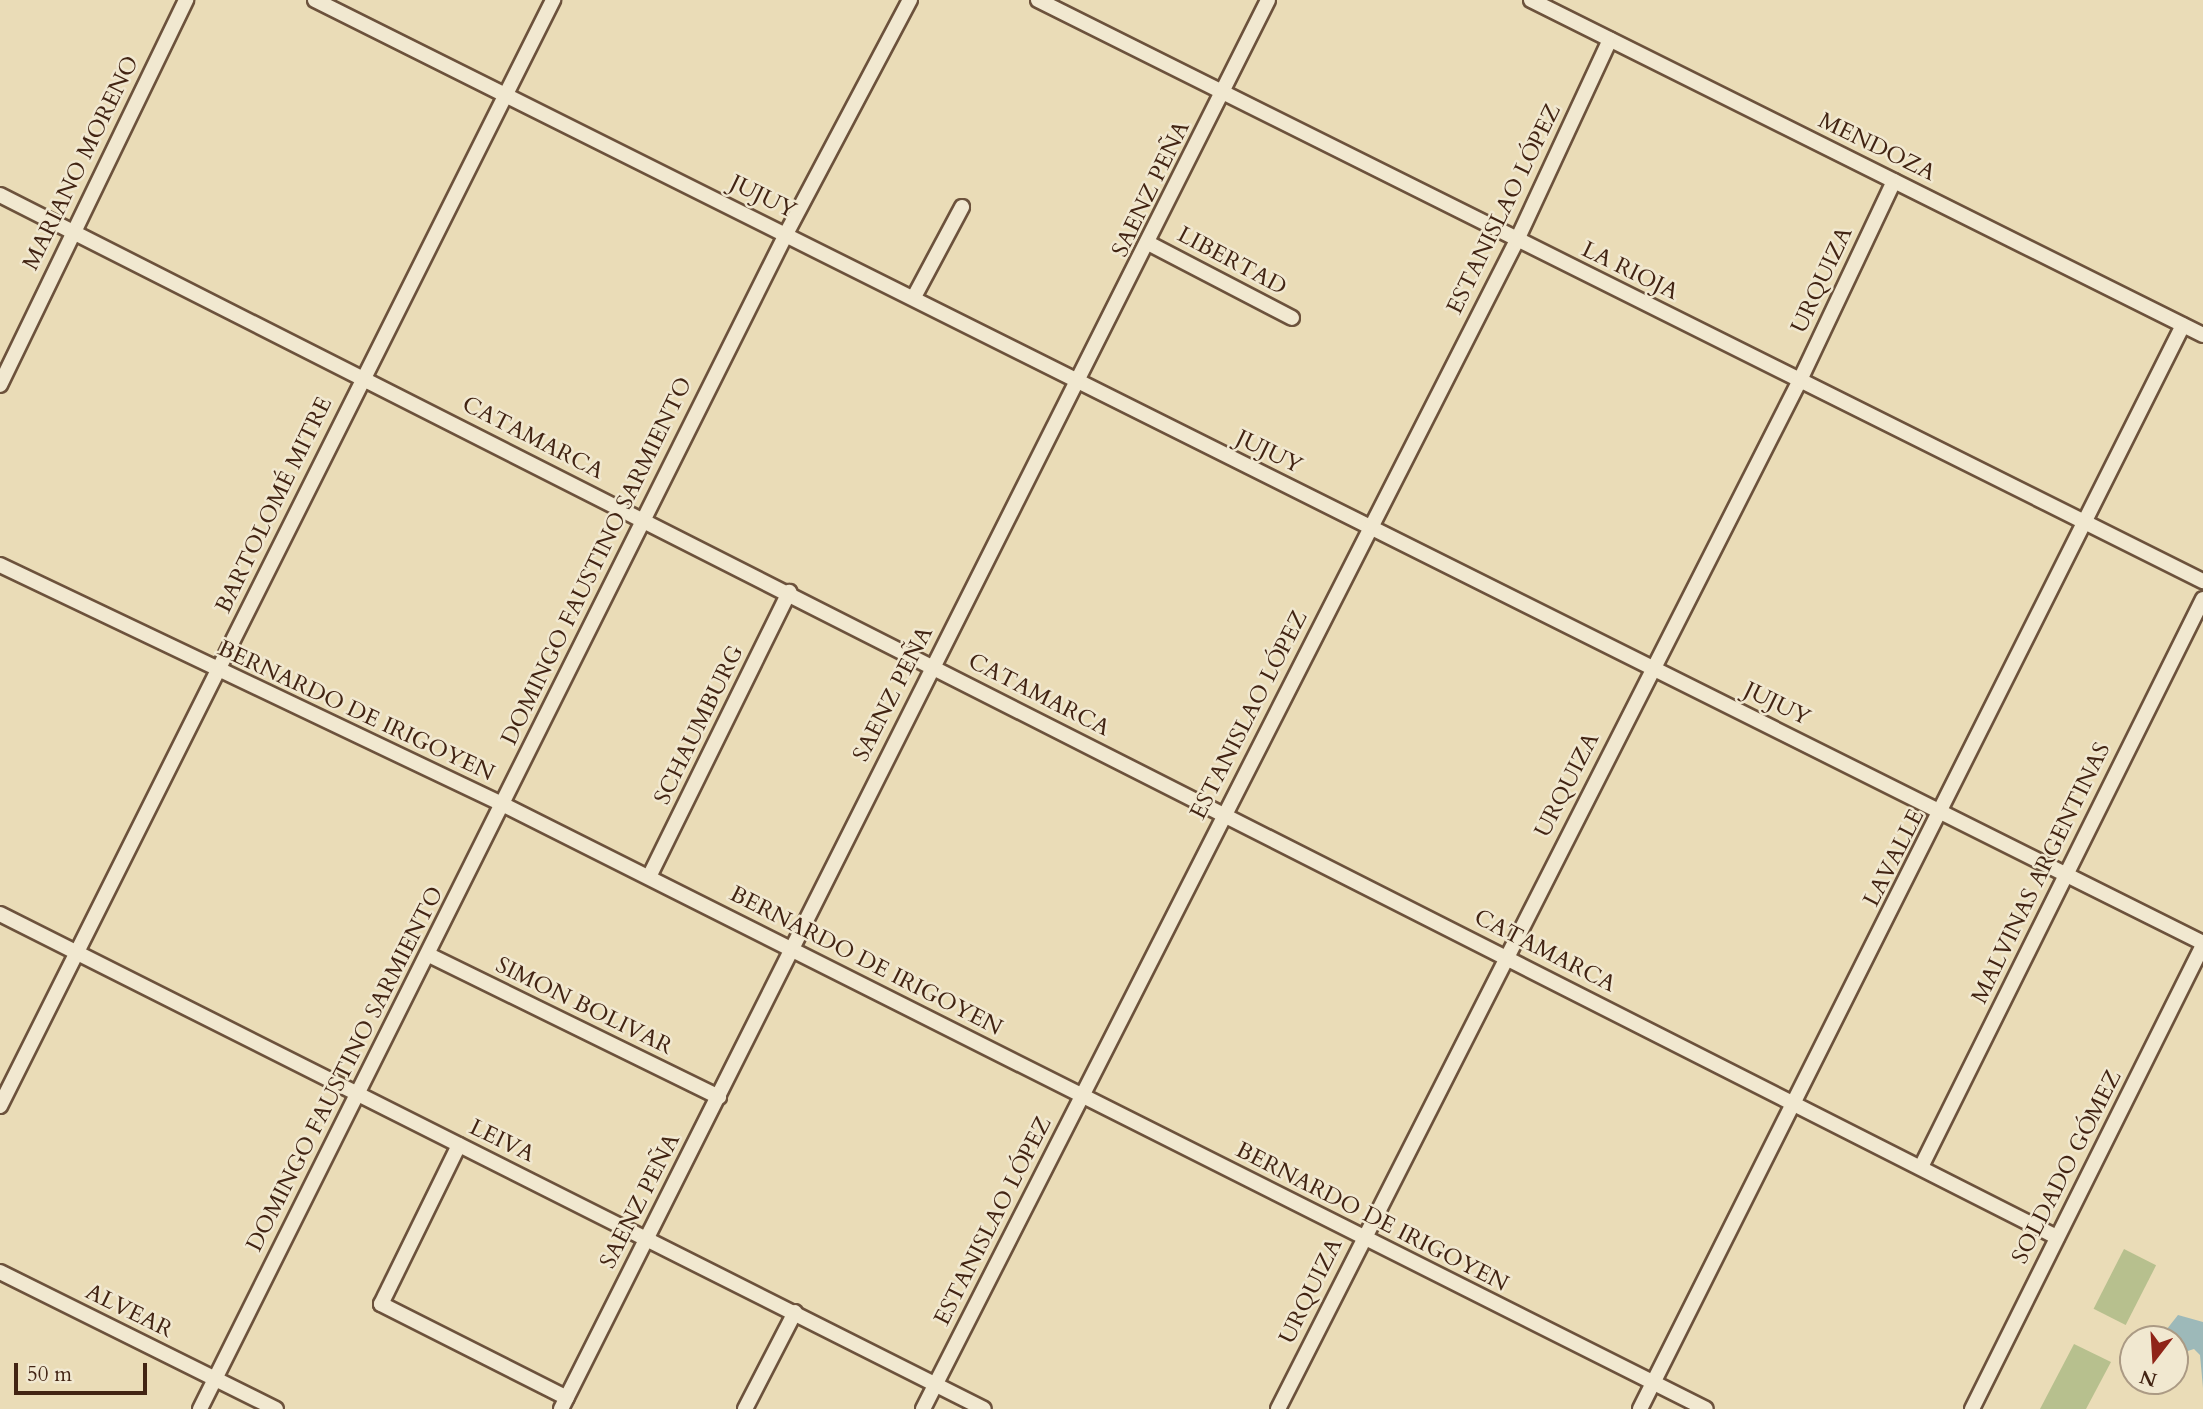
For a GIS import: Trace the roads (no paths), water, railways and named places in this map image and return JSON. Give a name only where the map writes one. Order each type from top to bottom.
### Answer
[{"type":"street","name":"MARIANO MORENO","points":[[0,385],[72,231],[186,0]]},
{"type":"street","name":"JUJUY","points":[[316,0],[1079,383],[2066,873],[2203,944]]},
{"type":"street","name":"BARTOLOMÉ MITRE","points":[[0,1106],[219,674],[361,377],[552,0]]},
{"type":"street","name":"DOMINGO FAUSTINO SARMIENTO","points":[[200,1409],[429,955],[786,234],[909,0]]},
{"type":"street","name":"LA RIOJA","points":[[1038,0],[2203,581]]},
{"type":"street","name":"SAENZ PEÑA","points":[[564,1403],[719,1097],[932,665],[1150,244],[1268,0]]},
{"type":"street","name":"MENDOZA","points":[[1531,0],[2203,335]]},
{"type":"street","name":"ESTANISLAO LÓPEZ","points":[[923,1409],[1517,240],[1610,40]]},
{"type":"street","name":"URQUIZA","points":[[1278,1409],[1504,956],[1800,380],[1894,181]]},
{"type":"street","name":"CATAMARCA","points":[[0,195],[789,592],[2057,1237]]},
{"type":"street","points":[[914,298],[962,207]]},
{"type":"street","name":"LIBERTAD","points":[[1150,244],[1292,318]]},
{"type":"street","name":"LAVALLE","points":[[1640,1409],[1943,812],[2084,520],[2183,325]]},
{"type":"street","name":"BERNARDO DE IRIGOYEN","points":[[0,565],[219,674],[502,804],[1706,1409]]},
{"type":"street","name":"SCHAUMBURG","points":[[649,877],[789,592]]},
{"type":"street","name":"MALVINAS ARGENTINAS","points":[[1921,1167],[2203,599]]},
{"type":"street","name":"LEIVA","points":[[0,914],[985,1409]]},
{"type":"street","name":"SOLDADO GÓMEZ","points":[[1972,1409],[2203,944]]},
{"type":"street","name":"SIMON BOLIVAR","points":[[429,955],[719,1097]]},
{"type":"street","points":[[459,1145],[381,1304],[564,1403]]},
{"type":"street","name":"ALVEAR","points":[[0,1272],[276,1409]]},
{"type":"street","points":[[746,1409],[795,1312]]},
{"type":"water","points":[[2178,1315],[2203,1322],[2203,1388],[2200,1355],[2194,1349],[2189,1351],[2189,1325],[2170,1325]]}]
